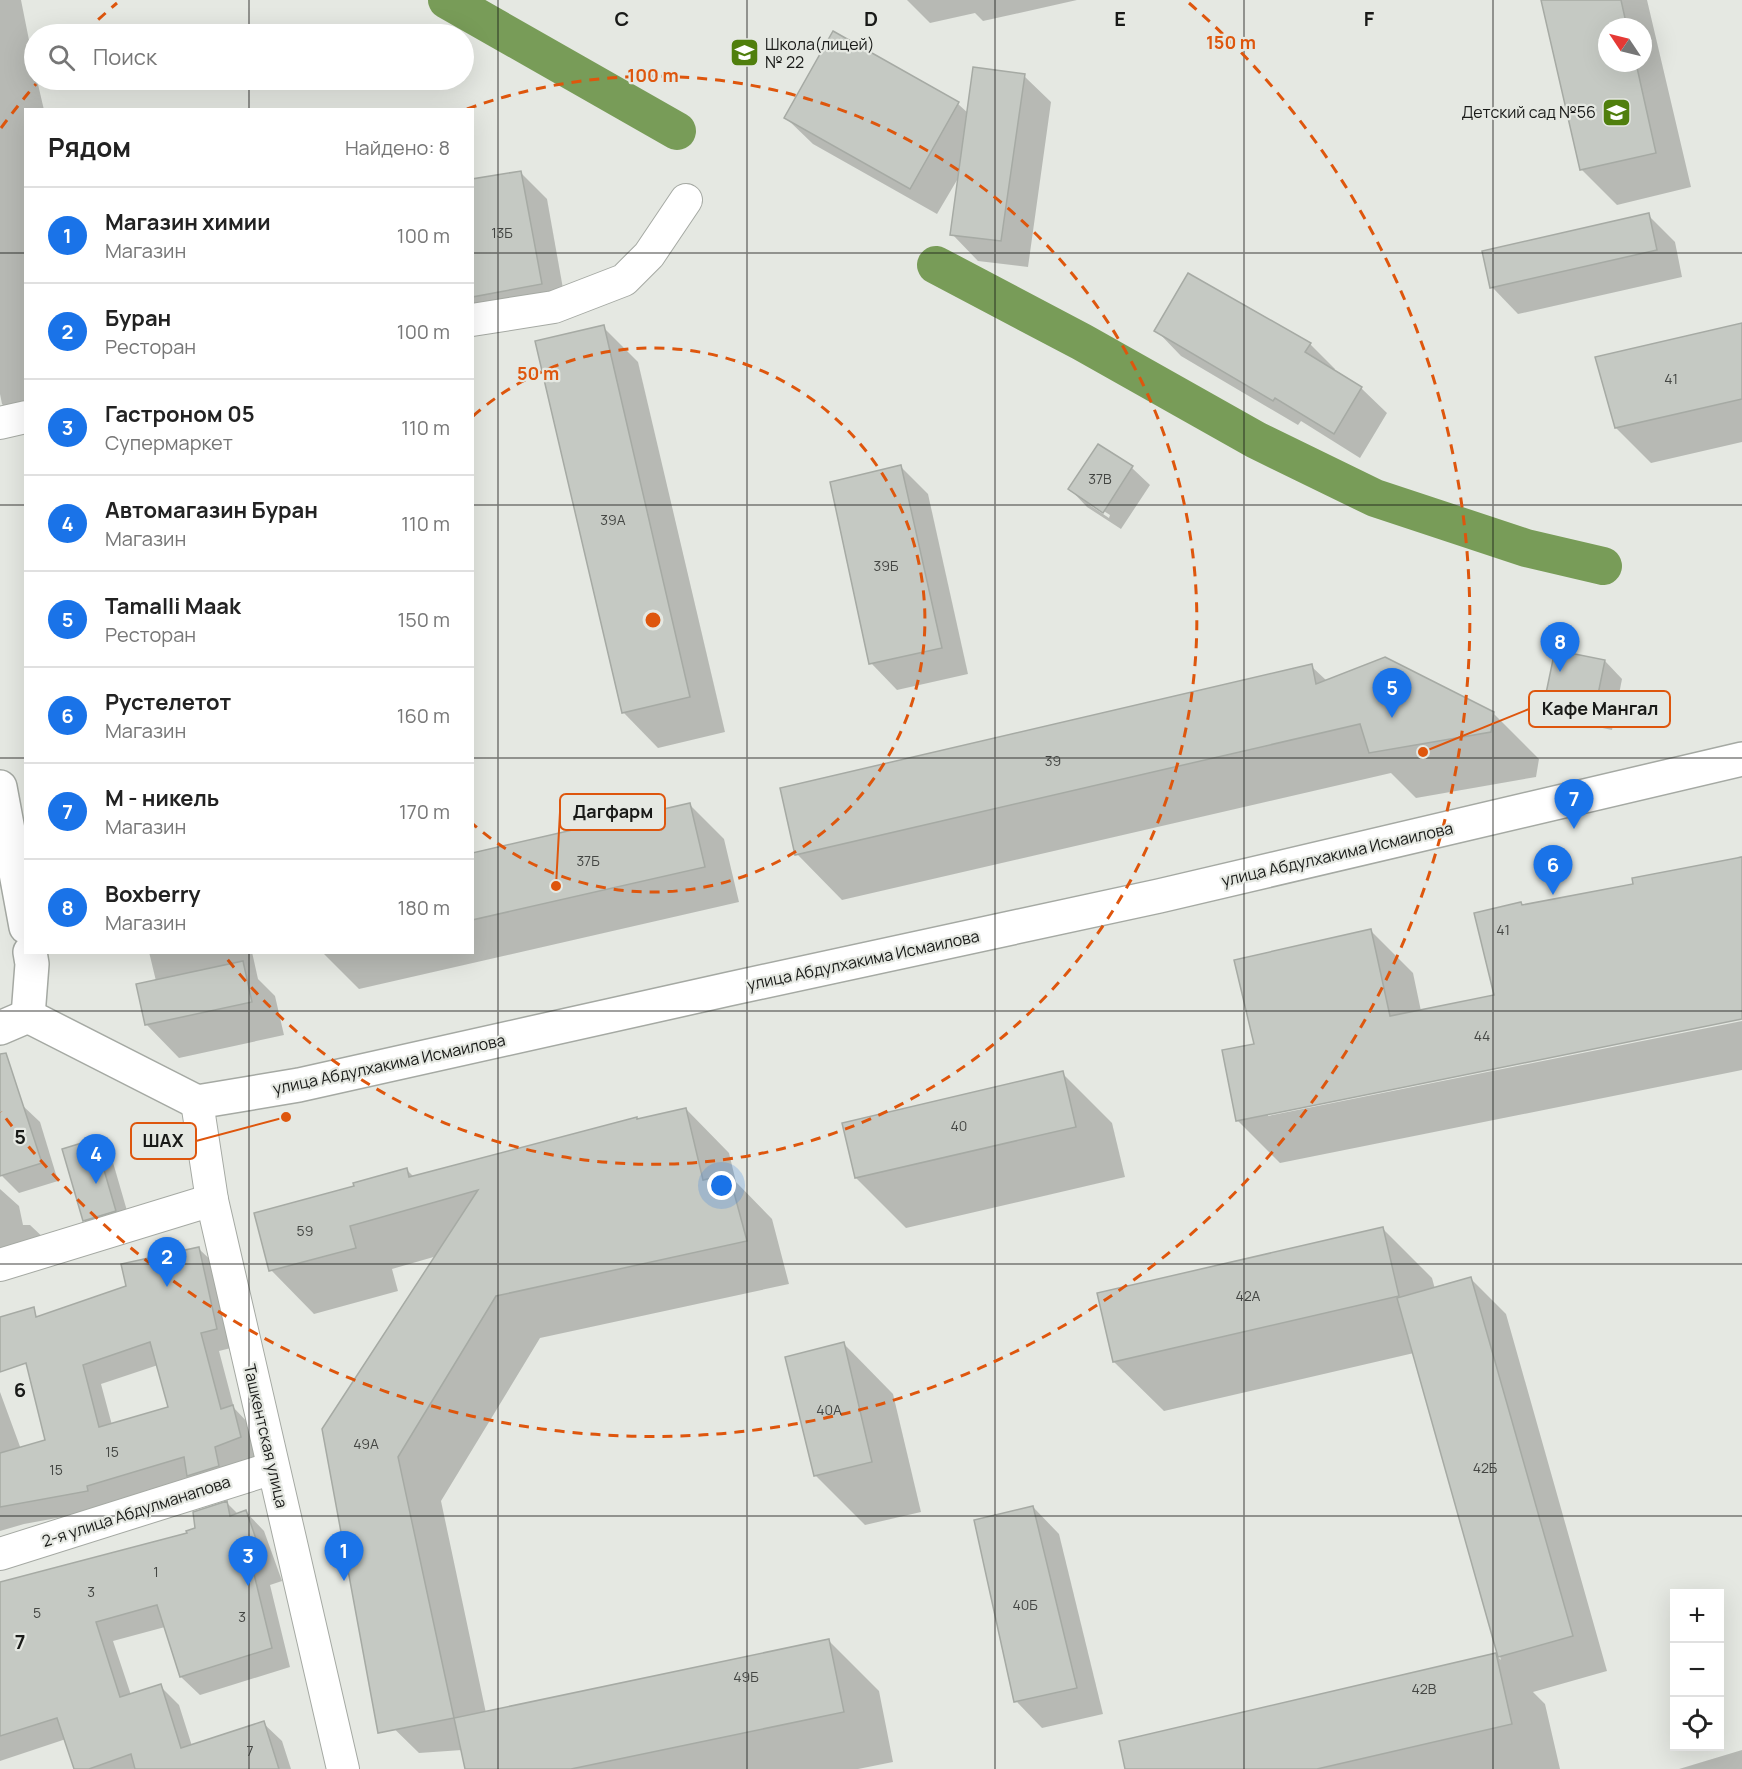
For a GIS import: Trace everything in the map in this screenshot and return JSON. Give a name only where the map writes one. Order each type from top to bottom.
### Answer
[{"type":"main road","name":"улица Абдулхакима Исмаилова","points":[[197,1102],[299,1085],[1159,896],[1742,759]]},
{"type":"main road","points":[[0,787],[24,916]]},
{"type":"main road","points":[[30,954],[32,964],[14,1022],[197,1102]]},
{"type":"street","points":[[474,320],[554,307],[624,280],[649,255],[686,200]]},
{"type":"street","points":[[0,423],[24,417]]},
{"type":"street","name":"Ташкентская улица","points":[[197,1102],[212,1200],[343,1769]]},
{"type":"street","points":[[0,1265],[212,1200]]},
{"type":"street","name":"2-я улица Абдулманапова","points":[[0,1554],[273,1468]]},
{"type":"building","points":[[1541,0],[1621,0],[1625,18],[1598,18],[1598,72],[1638,72],[1656,153],[1580,170]]},
{"type":"building","points":[[833,31],[959,102],[910,189],[784,118]]},
{"type":"building","points":[[973,67],[1025,74],[1001,241],[950,235]]},
{"type":"building","points":[[521,171],[542,284],[474,297],[474,179]]},
{"type":"building","points":[[1649,213],[1657,250],[1490,288],[1482,251]]},
{"type":"building","points":[[1188,273],[1311,343],[1305,352],[1362,387],[1334,434],[1275,398],[1273,401],[1154,331]]},
{"type":"building","points":[[1742,323],[1742,399],[1615,428],[1595,357]]},
{"type":"building","points":[[604,325],[690,697],[622,713],[535,341]]},
{"type":"building","points":[[1098,444],[1133,466],[1103,513],[1068,489]]},
{"type":"building","points":[[901,465],[942,648],[869,664],[830,482]]},
{"type":"building","points":[[1555,650],[1605,660],[1594,714],[1544,703]]},
{"type":"building","points":[[1385,657],[1494,712],[1491,732],[1369,753],[1360,724],[795,855],[780,788],[1312,664],[1316,684]]},
{"type":"building","points":[[690,803],[705,867],[474,920],[474,853]]},
{"type":"building","points":[[1742,857],[1742,1019],[1236,1121],[1222,1050],[1254,1044],[1234,960],[1371,929],[1390,1016],[1494,995],[1474,913],[1521,902],[1522,905],[1633,884],[1632,878]]},
{"type":"building","points":[[243,961],[252,1002],[145,1025],[136,984]]},
{"type":"building","points":[[6,1053],[42,1163],[0,1176],[0,1054]]},
{"type":"building","points":[[1063,1071],[1076,1127],[855,1178],[842,1123]]},
{"type":"building","points":[[686,1108],[703,1180],[729,1174],[747,1241],[496,1296],[398,1457],[454,1718],[378,1733],[322,1429],[478,1190],[350,1226],[356,1248],[269,1271],[254,1213],[354,1186],[353,1183],[407,1168],[409,1177],[637,1117],[637,1119]]},
{"type":"building","points":[[95,1139],[116,1211],[83,1221],[62,1149]]},
{"type":"building","points":[[1383,1227],[1399,1296],[1113,1362],[1097,1293]]},
{"type":"building","points":[[199,1247],[217,1329],[201,1333],[221,1409],[233,1405],[241,1437],[215,1447],[219,1466],[187,1476],[184,1457],[87,1486],[88,1491],[0,1507],[0,1453],[45,1440],[26,1363],[0,1372],[0,1317],[34,1307],[36,1317],[126,1286],[121,1264]],"holes":[[[150,1342],[168,1407],[99,1427],[83,1365]]]},
{"type":"building","points":[[1471,1277],[1573,1636],[1498,1657],[1397,1298]]},
{"type":"building","points":[[844,1342],[872,1462],[814,1476],[785,1357]]},
{"type":"building","points":[[227,1501],[230,1516],[246,1510],[264,1562],[252,1566],[272,1648],[180,1677],[157,1605],[96,1622],[120,1697],[161,1684],[181,1748],[264,1721],[279,1769],[135,1769],[131,1754],[89,1769],[74,1769],[57,1718],[0,1736],[0,1582],[187,1533],[186,1531],[195,1528],[193,1512]]},
{"type":"building","points":[[1033,1506],[1077,1688],[1014,1702],[974,1520]]},
{"type":"building","points":[[829,1639],[844,1712],[571,1769],[465,1769],[454,1718]]},
{"type":"building","points":[[1496,1653],[1512,1724],[1317,1769],[1125,1769],[1119,1741]]},
{"type":"waterway","points":[[447,0],[677,131]]},
{"type":"waterway","points":[[936,265],[1082,342],[1256,440],[1375,498],[1526,548],[1603,566]]},
{"type":"place","name":"Школа(лицей) № 22","points":[[744,53]]},
{"type":"place","name":"Детский сад №56","points":[[1617,112]]},
{"type":"place","name":"Boxberry","points":[[1560,672]]},
{"type":"place","name":"Tamalli Maak","points":[[1392,718]]},
{"type":"place","name":"Кафе Мангал","points":[[1423,752]]},
{"type":"place","name":"М - никель","points":[[1574,829]]},
{"type":"place","name":"Дагфарм","points":[[556,886]]},
{"type":"place","name":"Рустелетот","points":[[1553,895]]},
{"type":"place","name":"ШАХ","points":[[286,1117]]},
{"type":"place","name":"Автомагазин Буран","points":[[96,1184]]},
{"type":"place","name":"Буран","points":[[167,1287]]},
{"type":"place","name":"Магазин химии","points":[[344,1581]]},
{"type":"place","name":"Гастроном 05","points":[[248,1586]]}]
